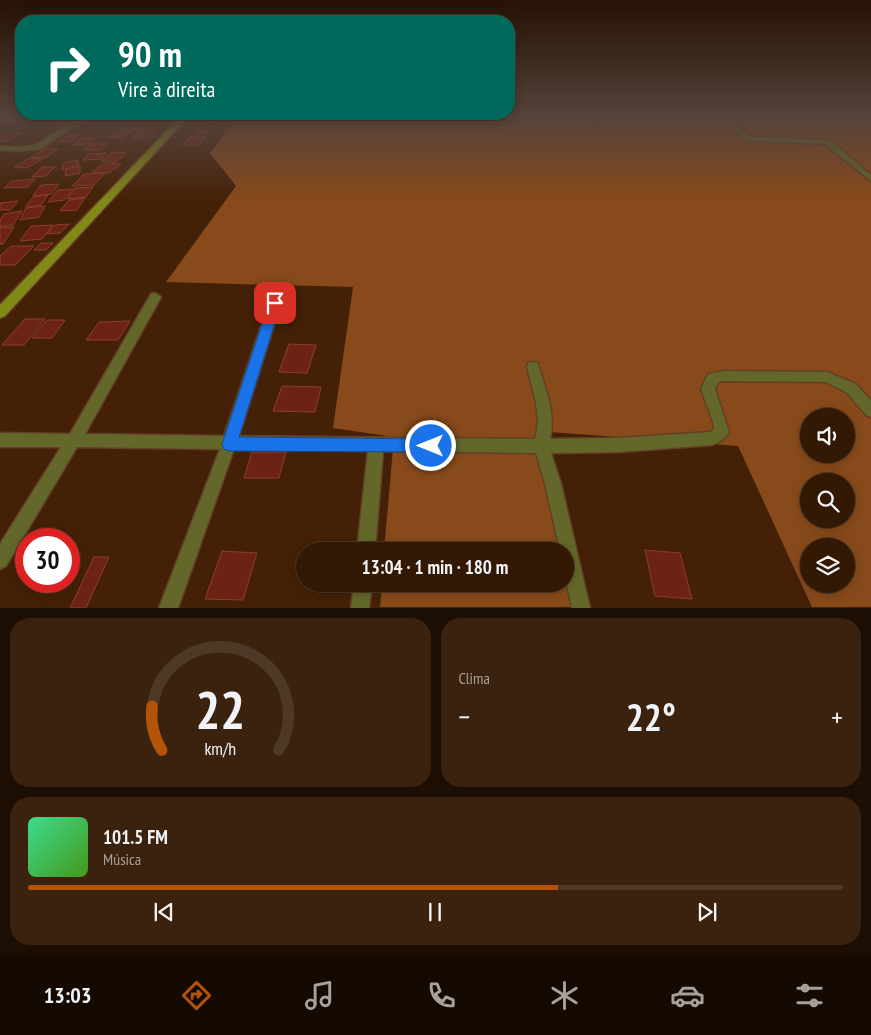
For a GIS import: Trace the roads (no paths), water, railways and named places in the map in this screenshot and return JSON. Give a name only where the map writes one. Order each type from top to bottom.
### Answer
[{"type":"main road","points":[[0,313],[157,145]]},
{"type":"street","points":[[0,148],[21,149],[40,145]]},
{"type":"street","points":[[833,145],[871,179]]},
{"type":"street","points":[[0,560],[74,440],[155,297]]},
{"type":"street","points":[[168,608],[229,444],[275,303]]},
{"type":"street","points":[[532,367],[545,412],[546,425],[542,446],[553,484],[581,608]]},
{"type":"street","points":[[0,440],[542,446],[618,445],[712,438],[722,432],[708,389],[713,378],[724,376],[827,377],[851,388],[871,411]]},
{"type":"street","points":[[367,542],[376,445]]},
{"type":"street","points":[[360,608],[362,592]]}]
